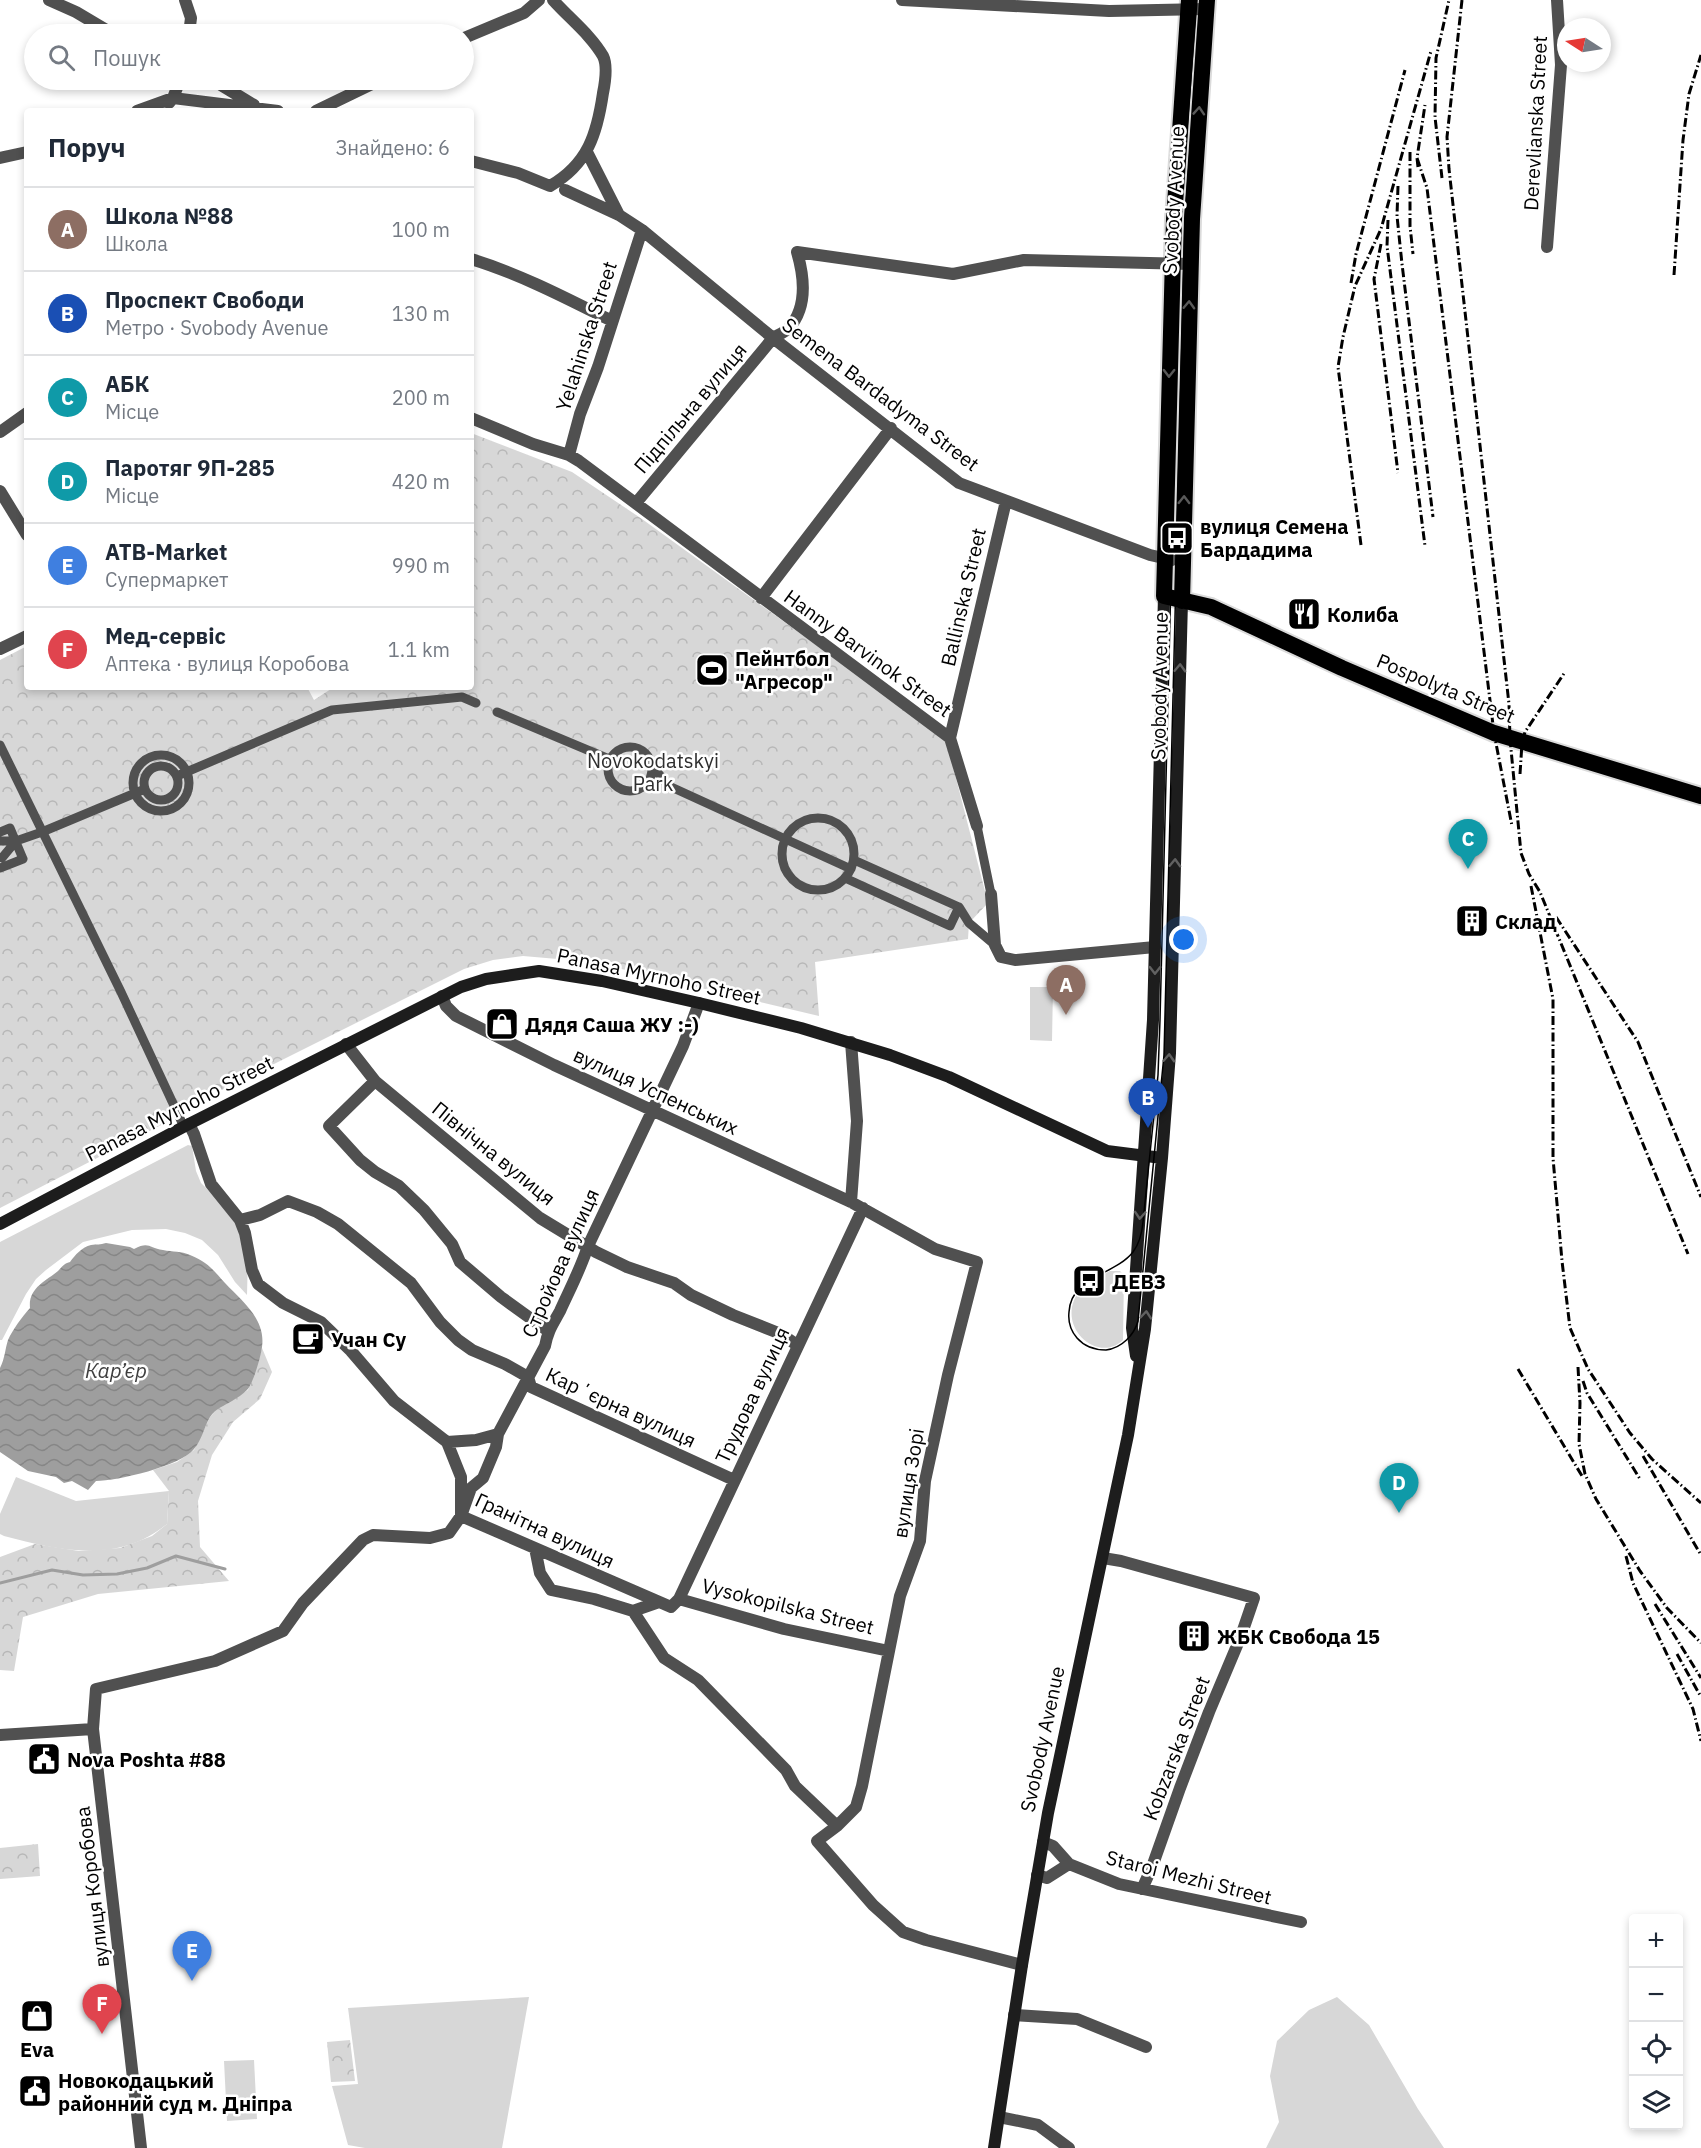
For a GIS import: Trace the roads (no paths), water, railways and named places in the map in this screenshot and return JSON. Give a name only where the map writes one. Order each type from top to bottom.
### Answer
[{"type":"highway","name":"Svobody Avenue","points":[[1182,601],[1191,264],[1207,4]]},
{"type":"highway","name":"Svobody Avenue","points":[[1164,596],[1172,263],[1188,5]]},
{"type":"highway","name":"Pospolyta Street","points":[[1164,596],[1211,607],[1342,668],[1494,733],[1701,796]]},
{"type":"main road","name":"Svobody Avenue","points":[[1138,1372],[1132,1328],[1154,1020],[1164,596]]},
{"type":"main road","name":"Svobody Avenue","points":[[994,2148],[1043,1842],[1128,1435],[1138,1372],[1162,1158],[1170,1037],[1182,601]]},
{"type":"main road","name":"Panasa Myrnoho Street","points":[[0,1224],[346,1044],[461,987],[486,979],[539,971],[602,981],[699,1003],[851,1042],[948,1077],[1107,1151],[1162,1158]]},
{"type":"street","points":[[49,0],[96,24]]},
{"type":"street","points":[[185,0],[191,18],[190,24]]},
{"type":"street","points":[[474,34],[524,13],[539,0]]},
{"type":"street","points":[[474,162],[518,173],[550,186],[563,179],[587,152],[595,136],[605,78],[604,58],[589,38],[553,0]]},
{"type":"street","points":[[902,0],[1029,3],[1109,12],[1207,4]]},
{"type":"street","name":"Derevlianska Street","points":[[1547,247],[1561,65],[1557,0]]},
{"type":"street","points":[[165,108],[176,90]]},
{"type":"street","points":[[229,90],[258,108]]},
{"type":"street","points":[[322,108],[359,90]]},
{"type":"street","points":[[145,108],[172,98],[258,108]]},
{"type":"street","name":"Semena Bardadyma Street","points":[[587,152],[619,215]]},
{"type":"street","points":[[0,158],[24,153]]},
{"type":"street","name":"Semena Bardadyma Street","points":[[565,190],[619,215],[642,230],[773,338],[959,483],[1164,559],[1183,562]]},
{"type":"street","name":"Yelahinska Street","points":[[569,455],[580,414],[598,368],[642,230]]},
{"type":"street","name":"Підпільна вулиця","points":[[636,503],[773,338],[789,328],[802,304],[803,272],[797,252],[953,274],[1024,260],[1172,263]]},
{"type":"street","points":[[474,260],[509,272],[612,321]]},
{"type":"street","points":[[1172,263],[1191,264]]},
{"type":"street","points":[[0,432],[24,415]]},
{"type":"street","name":"Hanny Barvinok Street","points":[[474,419],[533,444],[569,455],[950,738],[977,826],[991,894],[995,945]]},
{"type":"street","points":[[761,598],[891,428]]},
{"type":"street","points":[[0,491],[24,530]]},
{"type":"street","name":"Ballinska Street","points":[[950,738],[1006,501]]},
{"type":"street","points":[[0,649],[24,637]]},
{"type":"street","points":[[152,762],[144,778],[145,789],[154,799],[167,799],[177,789],[182,774],[332,710],[462,697],[476,703]]},
{"type":"street","points":[[497,712],[609,759]]},
{"type":"street","points":[[0,745],[187,1126],[211,1184],[240,1220],[245,1233],[252,1270],[258,1284],[283,1303],[321,1322],[351,1351],[394,1401],[447,1442],[477,1440],[498,1434]]},
{"type":"street","points":[[669,786],[643,787],[627,791],[612,782],[608,771],[609,759],[622,747],[639,748],[648,755],[652,766],[669,786],[786,839],[959,907],[969,923],[995,945],[1001,957],[1015,960],[1155,947]]},
{"type":"street","points":[[152,762],[168,766],[182,774],[189,782],[185,796],[171,809],[161,811],[147,807],[141,803],[135,793],[132,783],[136,769],[140,763],[152,762]]},
{"type":"street","points":[[643,787],[651,778],[652,766]]},
{"type":"street","points":[[0,841],[16,841],[42,832],[145,789]]},
{"type":"street","points":[[167,799],[171,809]]},
{"type":"street","points":[[815,818],[833,821],[842,826],[852,842],[852,864],[845,878],[831,888],[815,890],[803,887],[789,875],[778,842],[770,832],[782,831],[815,818]]},
{"type":"street","points":[[782,858],[786,839],[798,825]]},
{"type":"street","points":[[0,832],[10,828],[23,859],[0,868]]},
{"type":"street","points":[[2,858],[16,841]]},
{"type":"street","points":[[845,878],[950,926],[969,923]]},
{"type":"street","points":[[922,913],[930,894]]},
{"type":"street","points":[[950,926],[959,907]]},
{"type":"street","name":"вулиця Успенських","points":[[442,996],[446,1006],[456,1016],[651,1111],[863,1209]]},
{"type":"street","name":"Стройова вулиця","points":[[449,1533],[461,1516],[471,1488],[483,1478],[498,1434],[545,1346],[548,1330],[577,1275],[588,1246],[683,1046],[699,1003]]},
{"type":"street","points":[[851,1042],[857,1121],[851,1202]]},
{"type":"street","name":"Північна вулиця","points":[[346,1044],[375,1081],[540,1218],[627,1266],[674,1283],[691,1295],[781,1334],[797,1345]]},
{"type":"street","points":[[375,1081],[329,1126],[360,1160],[399,1186],[424,1210],[452,1244],[460,1262],[501,1297],[548,1330]]},
{"type":"street","name":"Карʼєрна вулиця","points":[[240,1220],[260,1215],[288,1201],[317,1212],[338,1224],[411,1283],[440,1322],[472,1350],[528,1377],[531,1387],[734,1480]]},
{"type":"street","name":"Трудова вулиця","points":[[679,1599],[863,1209]]},
{"type":"street","name":"вулиця Зорі","points":[[863,1209],[935,1249],[977,1262],[948,1375],[925,1481],[920,1542],[900,1596],[862,1786],[856,1807],[837,1826],[817,1841],[873,1905],[903,1932],[926,1941],[1022,1965]]},
{"type":"street","name":"Гранітна вулиця","points":[[447,1442],[460,1477],[461,1516],[659,1602]]},
{"type":"street","name":"вулиця Коробова","points":[[141,2148],[93,1729],[96,1689],[215,1661],[284,1631],[303,1603],[363,1540],[374,1535],[430,1538],[449,1533]]},
{"type":"street","points":[[535,1548],[540,1574],[551,1590],[594,1599],[633,1611],[659,1602],[671,1607],[679,1599]]},
{"type":"street","name":"Kobzarska Street","points":[[1103,1558],[1254,1598],[1142,1889]]},
{"type":"street","name":"Vysokopilska Street","points":[[679,1599],[774,1626],[889,1651]]},
{"type":"street","points":[[633,1611],[664,1658],[698,1680],[786,1770],[795,1786],[837,1826]]},
{"type":"street","points":[[0,1735],[93,1729]]},
{"type":"street","name":"Staroi Mezhi Street","points":[[1043,1842],[1053,1846],[1070,1864],[1119,1884],[1301,1922]]},
{"type":"street","points":[[1037,1875],[1047,1878],[1070,1864]]},
{"type":"street","points":[[1014,2014],[1077,2019],[1146,2047]]},
{"type":"street","points":[[999,2117],[1038,2125],[1069,2148]]},
{"type":"water","name":"Кар’єр","points":[[106,1243],[134,1249],[149,1246],[180,1252],[202,1261],[257,1319],[262,1347],[256,1370],[247,1390],[212,1414],[197,1445],[187,1455],[163,1467],[96,1481],[88,1490],[72,1481],[64,1483],[56,1477],[28,1471],[0,1452],[0,1368],[8,1340],[30,1308],[30,1301],[35,1290],[64,1264],[70,1262],[82,1249]]},
{"type":"waterway","points":[[0,1583],[52,1570],[83,1575],[117,1574],[147,1568],[176,1556],[225,1569]]},
{"type":"tram line","points":[[1197,0],[1180,219],[1158,1075],[1143,1226],[1139,1242],[1125,1260],[1077,1291],[1069,1312],[1070,1326],[1077,1338],[1086,1345],[1102,1350],[1112,1349],[1122,1344],[1134,1331],[1138,1321],[1164,1055],[1185,219],[1201,0]]},
{"type":"railway","points":[[1442,178],[1435,117],[1436,58],[1449,0]]},
{"type":"railway","points":[[1462,0],[1447,137],[1449,169],[1509,704],[1510,739],[1521,853],[1529,874],[1540,892],[1688,1254]]},
{"type":"railway","points":[[1361,545],[1338,367],[1355,286],[1381,229],[1431,51]]},
{"type":"railway","points":[[1674,275],[1683,140],[1689,94],[1701,55]]},
{"type":"railway","points":[[1351,283],[1356,254],[1405,70]]},
{"type":"railway","points":[[1418,167],[1417,158],[1425,105]]},
{"type":"railway","points":[[1410,152],[1410,226],[1413,254]]},
{"type":"railway","points":[[1417,158],[1427,188],[1494,733],[1512,826]]},
{"type":"railway","points":[[1398,186],[1397,216],[1402,264],[1433,517]]},
{"type":"railway","points":[[1388,220],[1387,246],[1425,546]]},
{"type":"railway","points":[[1381,244],[1374,279],[1398,473]]},
{"type":"railway","points":[[1520,774],[1525,732],[1565,672]]},
{"type":"railway","points":[[1531,886],[1553,999],[1553,1158],[1570,1328],[1588,1369],[1630,1433],[1652,1459],[1701,1503]]},
{"type":"railway","points":[[1556,917],[1638,1042],[1701,1197]]},
{"type":"railway","points":[[1578,1367],[1579,1444],[1585,1474],[1596,1499],[1640,1571],[1667,1608],[1701,1643]]},
{"type":"railway","points":[[1518,1369],[1582,1476]]},
{"type":"railway","points":[[1583,1381],[1587,1393],[1640,1479]]},
{"type":"railway","points":[[1643,1456],[1701,1555]]},
{"type":"railway","points":[[1626,1556],[1633,1583],[1693,1709],[1701,1741]]},
{"type":"railway","points":[[1655,1604],[1701,1678]]},
{"type":"railway","points":[[1677,1654],[1701,1697]]},
{"type":"place","name":"вулиця Семена Бардадима","points":[[1177,538]]},
{"type":"place","name":"Колиба","points":[[1304,614]]},
{"type":"place","name":"Пейнтбол \"Агресор\"","points":[[712,670]]},
{"type":"place","name":"АБК","points":[[1468,869]]},
{"type":"place","name":"Склад","points":[[1472,921]]},
{"type":"place","name":"Школа №88","points":[[1066,1015]]},
{"type":"place","name":"Дядя Саша ЖУ :-)","points":[[502,1024]]},
{"type":"place","name":"Проспект Свободи","points":[[1148,1128]]},
{"type":"place","name":"ДЕВЗ","points":[[1089,1281]]},
{"type":"place","name":"Учан Су","points":[[308,1339]]},
{"type":"place","name":"Паротяг 9П-285","points":[[1399,1513]]},
{"type":"place","name":"ЖБК Свобода 15","points":[[1194,1636]]},
{"type":"place","name":"Nova Poshta #88","points":[[44,1759]]},
{"type":"place","name":"ATB-Market","points":[[192,1981]]},
{"type":"place","name":"Eva","points":[[37,2016]]},
{"type":"place","name":"Мед-сервіс","points":[[102,2034]]},
{"type":"place","name":"Новокодацький районний суд м. Дніпра","points":[[35,2091]]},
{"type":"park label","name":"Novokodatskyi Park","points":[[653,772]]}]
